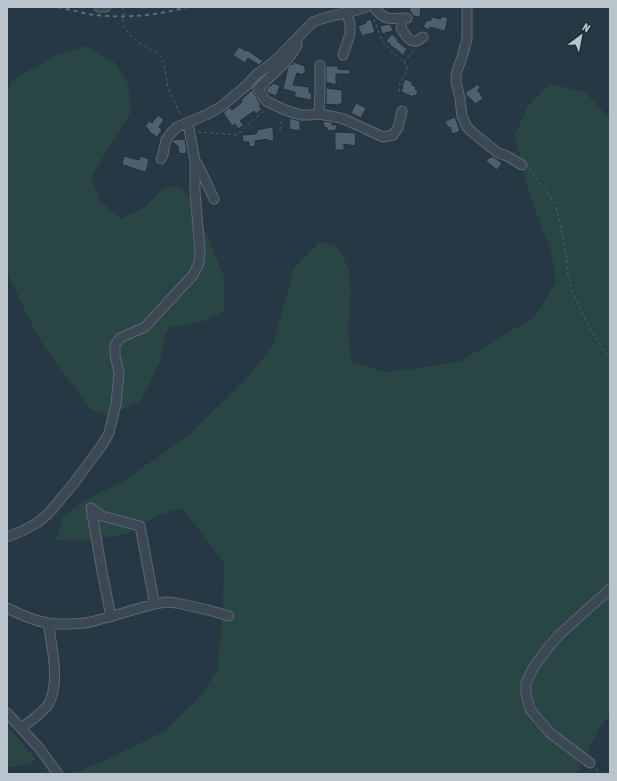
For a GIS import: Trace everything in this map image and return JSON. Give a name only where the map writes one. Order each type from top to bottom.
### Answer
[{"type":"street","points":[[99,7],[106,7]]},
{"type":"street","points":[[467,7],[467,39],[456,76],[462,116],[467,127],[472,132],[498,152],[522,165]]},
{"type":"street","points":[[161,159],[166,140],[176,127],[189,127],[222,106],[247,85],[257,74],[275,61],[313,22],[335,15],[371,9],[385,18],[404,19],[400,28],[408,38],[417,41],[423,37]]},
{"type":"street","points":[[343,55],[350,34],[350,24],[347,13]]},
{"type":"street","points":[[300,35],[296,49],[258,89],[266,101],[270,104],[301,115],[318,114],[336,117],[346,120],[382,137],[393,134],[398,128],[402,111]]},
{"type":"street","points":[[318,114],[320,66]]},
{"type":"street","points":[[7,537],[32,526],[48,514],[74,483],[102,445],[109,432],[116,404],[119,373],[115,355],[115,345],[120,338],[144,327],[193,275],[199,263],[200,252],[195,192],[195,161],[189,127]]},
{"type":"street","points":[[195,161],[214,199]]},
{"type":"street","points":[[111,617],[91,508],[102,516],[140,526],[154,604]]},
{"type":"street","points":[[590,763],[550,733],[536,718],[530,709],[526,694],[526,683],[533,668],[559,635],[610,589]]},
{"type":"street","points":[[7,608],[33,619],[48,623],[82,624],[166,602],[177,603],[229,616]]},
{"type":"street","points":[[21,728],[49,704],[53,693],[54,660],[48,623]]},
{"type":"street","points":[[7,713],[40,749],[58,774]]},
{"type":"path","points":[[123,7],[123,25],[130,35],[138,42],[160,55],[164,63],[168,88],[178,110],[189,127],[238,135],[247,125],[268,108],[270,104]]},
{"type":"path","points":[[371,9],[382,41],[407,65],[407,71],[399,87],[400,93]]},
{"type":"path","points":[[280,108],[282,118],[280,130]]},
{"type":"path","points":[[522,165],[530,168],[556,206],[572,290],[586,321],[610,358]]},
{"type":"green space","points":[[87,46],[115,63],[128,84],[131,112],[91,178],[100,201],[121,219],[144,208],[164,188],[181,186],[196,208],[224,277],[224,311],[207,320],[188,325],[171,327],[166,333],[160,361],[141,401],[108,415],[90,409],[38,337],[7,272],[7,90],[12,81],[54,56]]},
{"type":"green space","points":[[550,84],[585,92],[609,118],[610,124],[610,716],[599,728],[584,760],[575,774],[72,774],[106,760],[163,732],[197,700],[218,670],[223,606],[224,563],[182,508],[159,515],[126,534],[84,541],[56,540],[63,516],[85,500],[122,482],[188,436],[246,379],[273,345],[294,268],[319,242],[338,246],[349,270],[351,294],[348,333],[352,362],[385,372],[461,361],[536,316],[556,282],[551,250],[530,197],[515,135],[528,105]]},
{"type":"green space","points":[[7,725],[35,759],[32,764],[7,767]]},
{"type":"building","points":[[410,7],[421,7],[420,17],[413,16],[411,12],[409,12]]},
{"type":"building","points":[[441,16],[448,18],[445,31],[430,27],[429,30],[423,27],[426,21],[430,21],[432,17],[441,19]]},
{"type":"building","points":[[371,19],[375,32],[362,36],[358,26]]},
{"type":"building","points":[[391,25],[393,31],[382,34],[380,26]]},
{"type":"building","points":[[392,34],[398,40],[397,41],[407,49],[403,55],[386,41]]},
{"type":"building","points":[[239,47],[246,51],[247,50],[263,61],[259,65],[248,58],[245,63],[233,55]]},
{"type":"building","points":[[293,62],[305,66],[304,68],[306,69],[303,75],[297,73],[293,85],[309,87],[309,93],[312,93],[311,100],[295,97],[295,92],[283,89],[288,67],[291,64],[292,65]]},
{"type":"building","points":[[326,66],[338,66],[338,69],[350,70],[350,74],[336,74],[336,85],[326,82]]},
{"type":"building","points":[[405,79],[412,82],[412,85],[416,87],[415,89],[418,90],[416,96],[414,95],[413,97],[401,91]]},
{"type":"building","points":[[273,83],[280,86],[276,96],[268,93],[266,90]]},
{"type":"building","points":[[478,84],[480,88],[478,90],[483,99],[475,104],[465,93]]},
{"type":"building","points":[[326,88],[342,90],[342,104],[326,104]]},
{"type":"building","points":[[252,90],[261,105],[259,106],[262,109],[256,114],[254,111],[240,121],[244,125],[238,129],[235,124],[232,126],[224,112],[230,107],[232,110],[242,102],[241,100]]},
{"type":"building","points":[[356,103],[366,108],[361,118],[351,113]]},
{"type":"building","points":[[158,115],[164,120],[159,127],[162,130],[157,137],[148,131],[149,130],[145,126],[149,121],[152,123]]},
{"type":"building","points":[[455,117],[460,131],[453,134],[445,121]]},
{"type":"building","points":[[290,118],[300,121],[300,131],[289,129]]},
{"type":"building","points":[[323,121],[332,122],[332,125],[337,125],[336,130],[327,131],[327,128],[324,127]]},
{"type":"building","points":[[271,127],[273,128],[274,140],[268,141],[268,139],[255,141],[255,146],[249,147],[249,142],[243,141],[242,135],[255,134],[257,133],[257,130]]},
{"type":"building","points":[[335,132],[356,133],[355,146],[344,144],[344,150],[335,150]]},
{"type":"building","points":[[185,139],[187,153],[180,154],[178,146],[172,142],[173,140]]},
{"type":"building","points":[[124,156],[139,160],[140,156],[149,159],[146,172],[122,165]]},
{"type":"building","points":[[492,156],[502,163],[497,170],[486,161]]},
{"type":"railway","points":[[58,7],[100,16],[138,16],[163,13],[187,7]]}]
